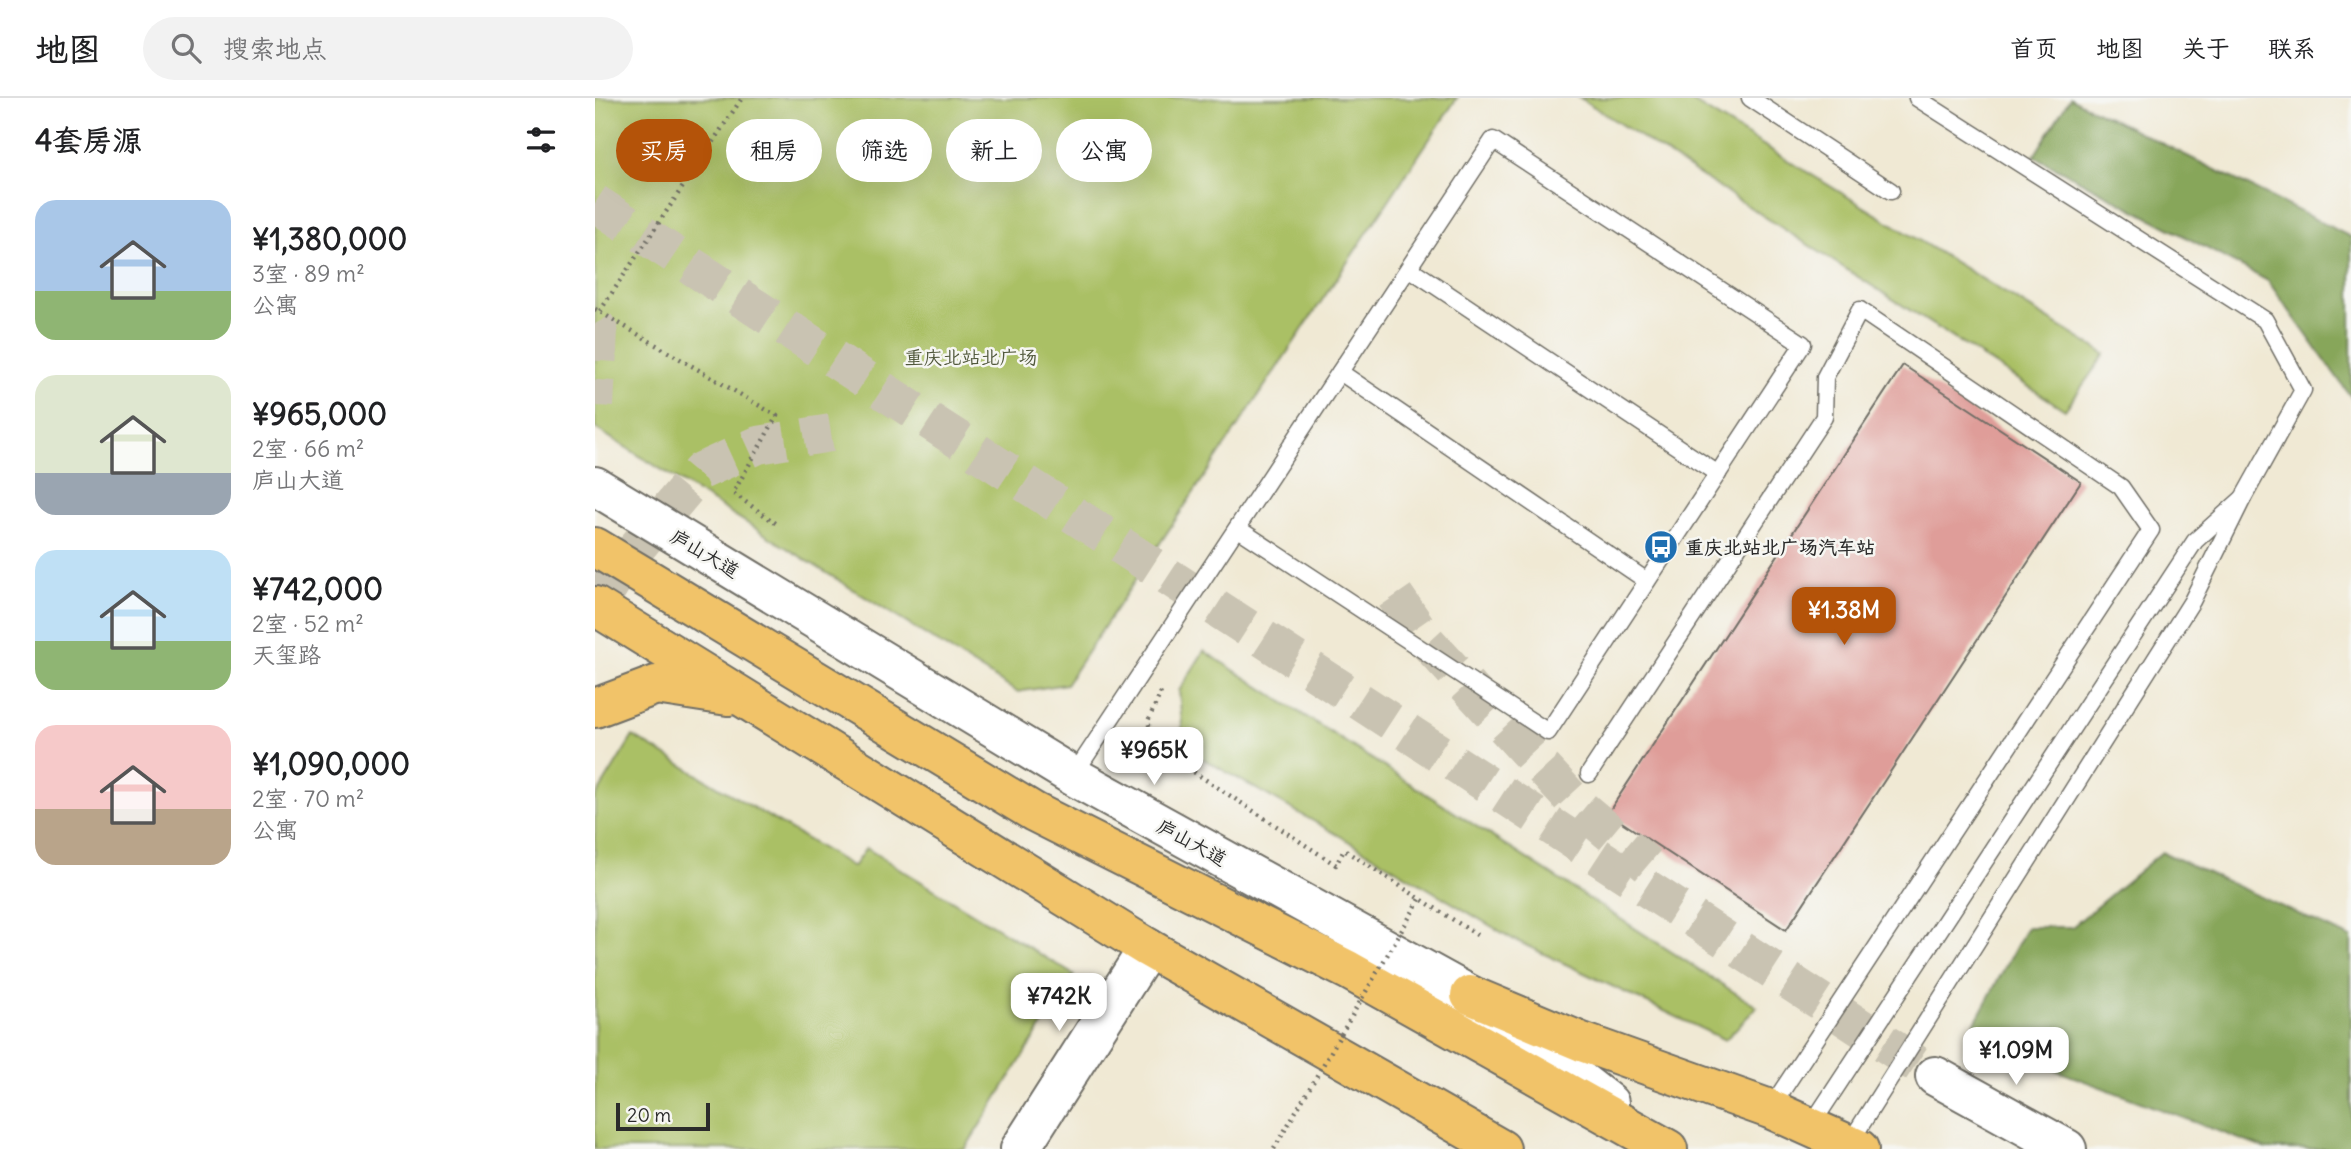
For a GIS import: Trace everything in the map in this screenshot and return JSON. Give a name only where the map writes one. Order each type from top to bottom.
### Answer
[{"type":"main road","name":"庐山大道","points":[[595,547],[1034,812],[1348,970],[1668,1149]]},
{"type":"main road","points":[[595,606],[1148,948],[1501,1149]]},
{"type":"main road","points":[[595,708],[656,685],[745,698]]},
{"type":"main road","points":[[1470,995],[1582,1042],[1770,1109],[1854,1146]]},
{"type":"street","name":"庐山大道","points":[[595,486],[1073,776],[1470,995],[1668,1149]]},
{"type":"street","points":[[1020,1149],[1148,948]]},
{"type":"street","points":[[1935,1076],[2067,1149]]},
{"type":"lane","points":[[1750,98],[1891,191]]},
{"type":"lane","points":[[1854,1146],[2192,601],[2242,498],[2303,390],[2265,320],[1917,98]]},
{"type":"lane","points":[[1073,776],[1493,139],[1803,344],[1548,732],[1237,528]]},
{"type":"lane","points":[[1409,268],[1718,474]]},
{"type":"lane","points":[[1589,774],[1824,417],[1825,377],[1860,310],[2121,487],[2151,530],[1770,1109]]},
{"type":"lane","points":[[1339,372],[1647,581]]},
{"type":"lane","points":[[1810,1127],[2195,541],[2242,498]]},
{"type":"path","points":[[742,98],[598,310],[777,416],[733,493],[777,524]]},
{"type":"path","points":[[1161,692],[1148,721],[1154,746],[1336,864],[1344,850],[1477,935]]},
{"type":"path","points":[[1274,1149],[1420,899]]},
{"type":"green space","name":"重庆北站北广场","points":[[595,98],[1457,98],[1066,684],[1017,692],[595,428]]},
{"type":"green space","points":[[1580,98],[1686,98],[2105,354],[2065,410]]},
{"type":"green space","points":[[2070,98],[2351,237],[2351,397],[2268,281],[2034,156]]},
{"type":"green space","points":[[1204,651],[1757,1007],[1725,1040],[1513,939],[1345,839],[1184,748],[1179,691]]},
{"type":"green space","points":[[633,736],[853,867],[866,848],[1074,975],[965,1149],[595,1149],[595,798]]},
{"type":"green space","points":[[2162,852],[2351,938],[2351,1149],[2266,1149],[1967,1037],[2027,927],[2072,927]]},
{"type":"building","points":[[1903,365],[2081,482],[1786,930],[1608,813]]},
{"type":"tunnel","points":[[595,203],[1935,1076]]},
{"type":"tunnel","points":[[595,324],[599,331],[595,406]]},
{"type":"tunnel","points":[[595,610],[622,565],[701,471],[758,445],[831,433]]},
{"type":"tunnel","points":[[1395,596],[1426,641],[1577,805],[1648,865]]},
{"type":"place","name":"重庆北站北广场汽车站","points":[[1661,547]]}]
